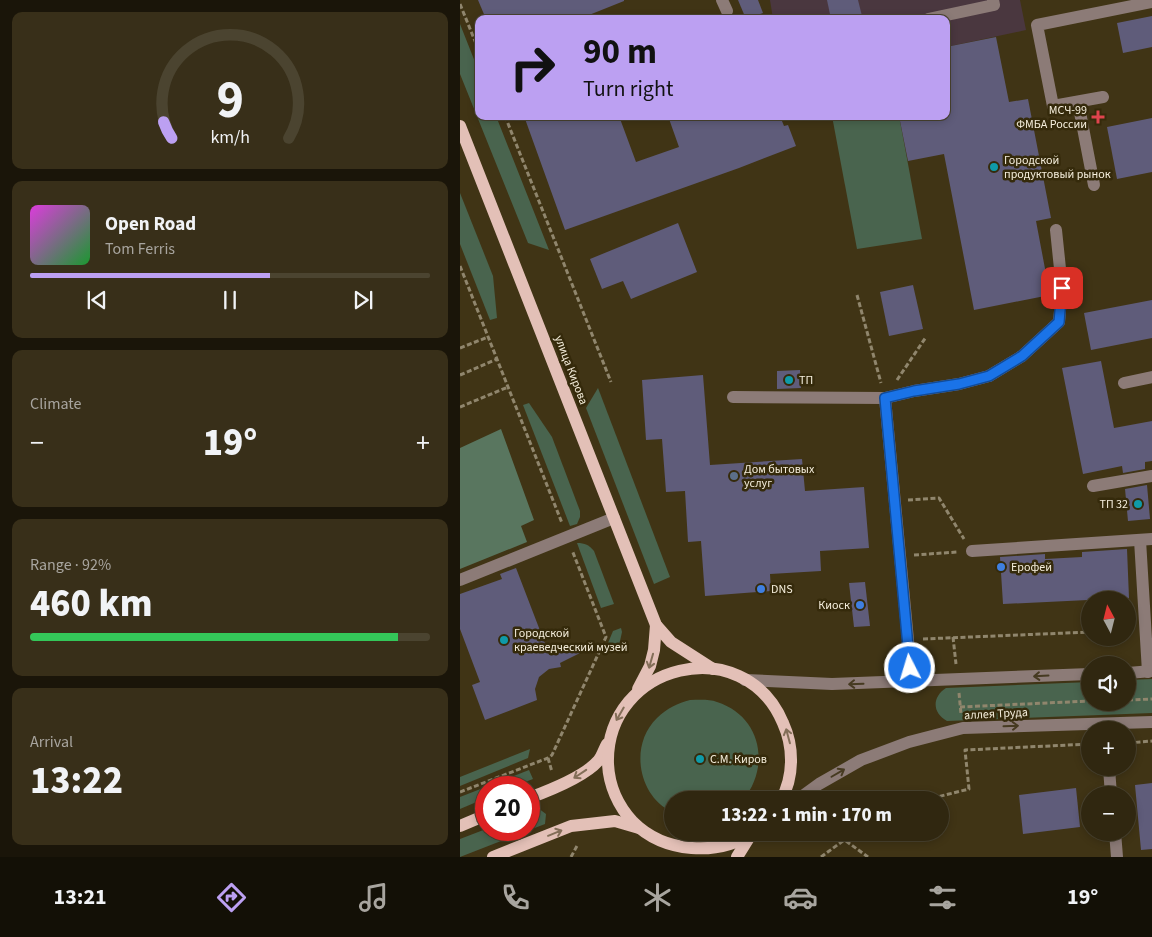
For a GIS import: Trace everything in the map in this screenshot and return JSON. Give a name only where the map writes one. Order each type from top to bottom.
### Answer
[{"type":"main road","name":"улица Кирова","points":[[460,126],[656,625],[671,642],[713,669]]},
{"type":"main road","name":"улица Кирова","points":[[635,694],[650,666],[654,650],[656,625]]},
{"type":"main road","points":[[540,794],[578,776],[598,761],[616,721],[624,707],[635,694],[663,675],[696,668],[730,673],[759,689],[771,702],[787,731],[790,747],[791,764],[784,791]]},
{"type":"main road","points":[[610,737],[608,762],[612,787],[624,810],[640,829]]},
{"type":"main road","points":[[460,826],[475,820]]},
{"type":"main road","points":[[494,857],[571,826],[615,821],[640,829],[669,846],[686,850],[720,848],[740,841]]},
{"type":"main road","points":[[738,857],[748,841]]},
{"type":"main road","points":[[669,846],[677,857]]},
{"type":"street","points":[[947,15],[994,5],[993,0]]},
{"type":"street","points":[[1103,97],[1053,106],[1037,25],[1152,2]]},
{"type":"street","points":[[1078,102],[1094,185]]},
{"type":"street","points":[[733,397],[885,398],[959,384],[989,376],[1022,356],[1059,322],[1062,288],[1056,230]]},
{"type":"street","points":[[1124,383],[1152,377]]},
{"type":"street","points":[[885,398],[912,682]]},
{"type":"street","points":[[1093,486],[1152,476]]},
{"type":"street","points":[[460,580],[614,518]]},
{"type":"street","points":[[972,551],[1146,540],[1150,672],[1136,673]]},
{"type":"street","points":[[745,680],[832,684],[1081,674]]},
{"type":"street","name":"аллея Труда","points":[[1136,724],[1152,722]]},
{"type":"street","name":"аллея Труда","points":[[809,791],[861,760],[909,742],[954,730],[963,728],[1081,727]]},
{"type":"street","points":[[1116,841],[1117,857]]},
{"type":"path","points":[[460,4],[475,41]]},
{"type":"path","points":[[507,120],[611,382]]},
{"type":"path","points":[[460,266],[606,637],[552,755],[460,792]]},
{"type":"path","points":[[857,295],[885,398]]},
{"type":"path","points":[[460,348],[488,337]]},
{"type":"path","points":[[460,375],[497,360]]},
{"type":"path","points":[[460,406],[508,387]]},
{"type":"path","points":[[895,501],[939,498],[972,551],[900,556]]},
{"type":"path","points":[[908,640],[1081,632]]},
{"type":"path","points":[[953,638],[956,664]]},
{"type":"path","points":[[958,687],[962,719]]},
{"type":"path","points":[[1136,700],[1152,699]]},
{"type":"path","points":[[960,707],[1081,702]]},
{"type":"path","points":[[1136,742],[1152,741]]},
{"type":"path","points":[[949,794],[970,789],[965,750],[1081,744]]},
{"type":"path","points":[[548,758],[554,780]]},
{"type":"path","points":[[821,857],[843,841]]},
{"type":"path","points":[[847,841],[868,857]]},
{"type":"path","points":[[571,857],[578,844]]},
{"type":"shaded area","points":[[770,0],[1020,0],[1026,30],[950,46],[950,15],[772,15]]},
{"type":"green space","points":[[460,24],[475,62],[475,111],[460,74]]},
{"type":"green space","points":[[479,120],[498,120],[549,250],[528,243]]},
{"type":"green space","points":[[833,120],[900,120],[922,239],[857,249]]},
{"type":"green space","points":[[460,193],[493,276],[497,318],[490,320],[460,244]]},
{"type":"green space","points":[[598,388],[670,577],[654,584],[586,408]]},
{"type":"green space","points":[[529,403],[552,437],[580,511],[577,524],[570,526],[523,405]]},
{"type":"green space","points":[[501,429],[534,520],[521,526],[527,542],[460,569],[460,448]]},
{"type":"green space","points":[[577,543],[587,545],[594,551],[614,604],[601,608]]},
{"type":"green space","points":[[621,628],[622,632],[618,650],[603,655],[613,631]]},
{"type":"green space","points":[[1152,679],[1152,713],[947,721],[942,718],[936,709],[936,700],[946,688],[1081,682],[1081,711],[1136,711],[1136,680]]},
{"type":"green space","points":[[690,700],[717,702],[732,709],[744,718],[752,730],[759,758],[757,772],[749,791],[664,791],[664,807],[651,794],[641,769],[640,755],[643,742],[648,729],[657,718],[673,706]]},
{"type":"green space","points":[[530,749],[528,758],[484,776],[475,776],[475,780],[460,786],[460,777]]},
{"type":"green space","points":[[529,770],[532,776],[514,776]]},
{"type":"green space","points":[[475,791],[475,803],[460,809],[460,797]]},
{"type":"green space","points":[[540,810],[546,814],[545,824],[540,826]]},
{"type":"green space","points":[[475,833],[475,841],[501,841],[460,857],[460,839]]},
{"type":"building","points":[[478,0],[624,0],[589,15],[484,15]]},
{"type":"building","points":[[738,0],[758,0],[763,13],[744,15]]},
{"type":"building","points":[[827,0],[858,0],[862,15],[830,15]]},
{"type":"building","points":[[1152,16],[1152,47],[1123,53],[1117,23]]},
{"type":"building","name":"Городской продуктовый рынок","points":[[996,37],[1009,102],[1028,99],[1051,218],[1036,221],[1050,295],[974,310],[944,154],[908,161],[900,120],[950,120],[950,46]]},
{"type":"building","points":[[1152,118],[1152,172],[1117,179],[1107,127]]},
{"type":"building","points":[[525,120],[620,120],[636,162],[679,147],[669,120],[782,120],[784,126],[788,125],[796,146],[565,230]]},
{"type":"building","points":[[678,223],[697,272],[631,299],[623,281],[602,289],[590,259]]},
{"type":"building","points":[[913,285],[923,329],[889,336],[880,292]]},
{"type":"building","points":[[1152,300],[1152,338],[1091,350],[1084,313]]},
{"type":"building","points":[[1101,361],[1114,428],[1152,421],[1152,461],[1145,462],[1145,469],[1123,473],[1122,466],[1083,474],[1062,368]]},
{"type":"building","name":"ТП","points":[[800,370],[801,388],[777,389],[777,371]]},
{"type":"building","name":"Дом бытовых услуг","points":[[703,375],[710,465],[802,459],[805,491],[864,487],[869,548],[820,551],[821,571],[770,574],[771,591],[705,596],[701,541],[688,542],[685,491],[666,492],[662,439],[646,440],[642,380]]},
{"type":"building","name":"ТП 32","points":[[1147,485],[1150,519],[1128,521],[1125,489]]},
{"type":"building","points":[[1127,549],[1129,591],[1081,591],[1081,600],[1003,604],[1000,557],[1045,554],[1045,559],[1082,557],[1082,552]]},
{"type":"building","name":"Городской краеведческий музей","points":[[516,568],[549,654],[576,644],[580,653],[560,663],[561,667],[549,669],[539,677],[535,689],[537,700],[485,720],[472,685],[480,682],[460,629],[460,594],[502,579],[500,574]]},
{"type":"building","name":"Киоск","points":[[865,582],[870,626],[854,627],[849,583]]},
{"type":"building","points":[[1152,783],[1152,849],[1141,850],[1135,785]]},
{"type":"building","points":[[1076,788],[1080,827],[1023,834],[1019,795]]},
{"type":"place","name":"МСЧ-99 ФМБА России","points":[[1098,117]]},
{"type":"place","name":"Городской продуктовый рынок","points":[[994,167]]},
{"type":"place","name":"ТП","points":[[789,380]]},
{"type":"place","name":"Дом бытовых услуг","points":[[734,476]]},
{"type":"place","name":"ТП 32","points":[[1138,504]]},
{"type":"place","name":"Ерофей","points":[[1001,567]]},
{"type":"place","name":"DNS","points":[[761,589]]},
{"type":"place","name":"Киоск","points":[[860,605]]},
{"type":"place","name":"Городской краеведческий музей","points":[[504,640]]},
{"type":"place","name":"С.М. Киров","points":[[700,759]]},
{"type":"route","points":[[910,668],[885,398],[959,384],[989,376],[1022,356],[1059,322],[1062,288]]}]
